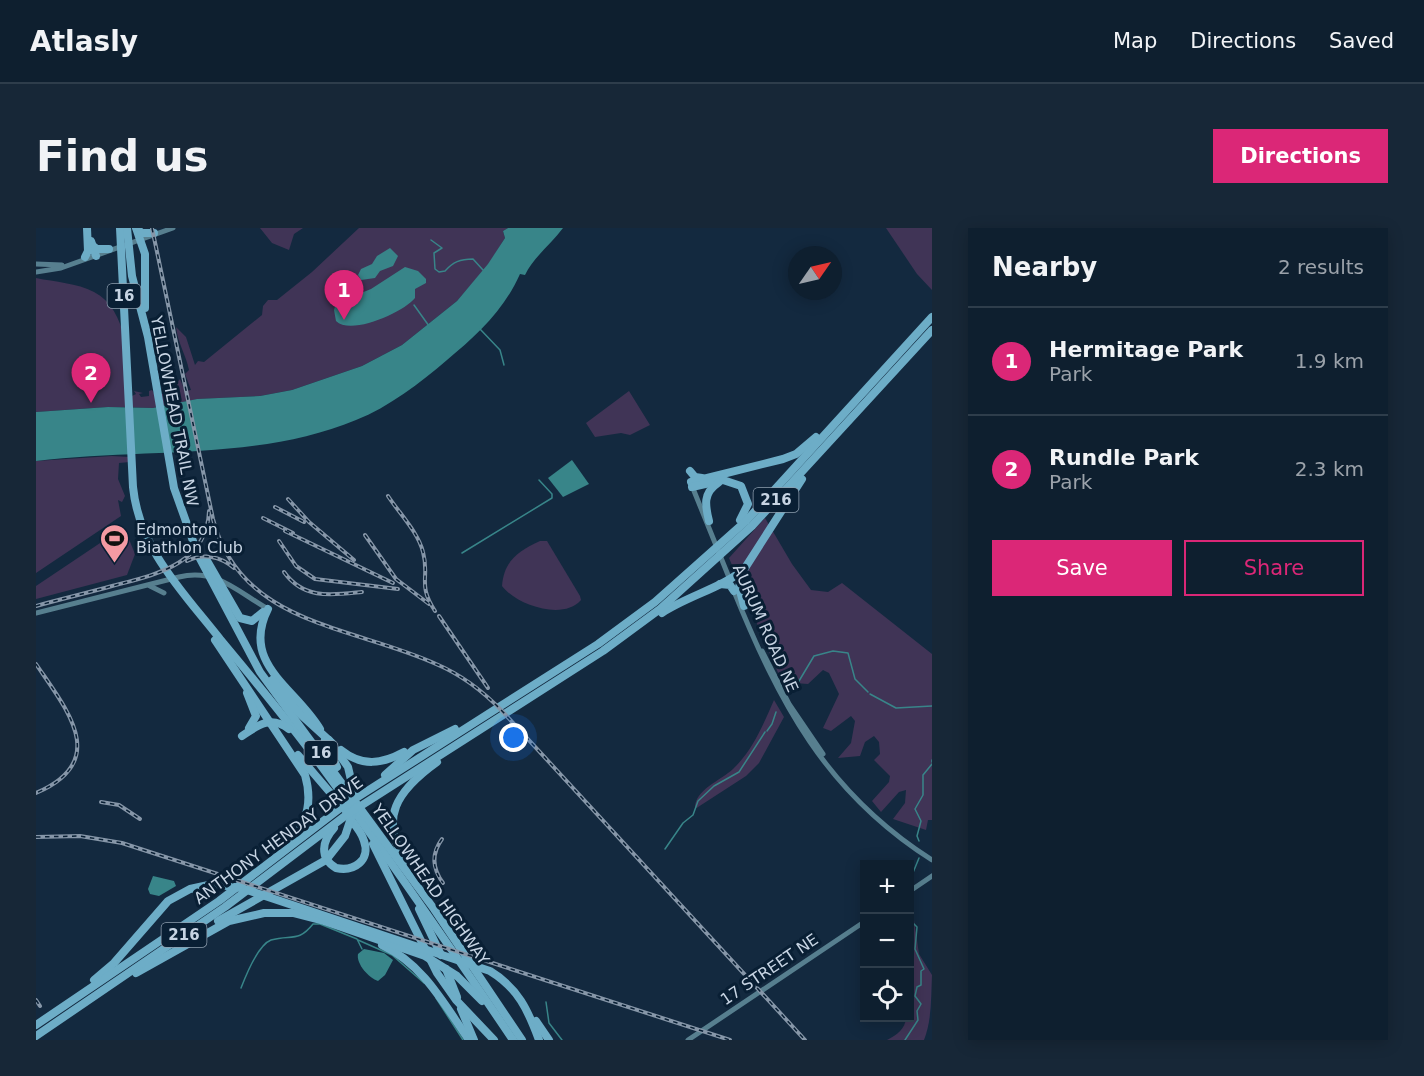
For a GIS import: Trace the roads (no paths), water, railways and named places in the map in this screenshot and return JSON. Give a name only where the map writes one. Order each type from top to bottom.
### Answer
[{"type":"highway","name":"YELLOWHEAD TRAIL NW","points":[[118,228],[132,470],[135,502],[144,533],[156,555],[334,783]]},
{"type":"highway","name":"YELLOWHEAD TRAIL NW","points":[[127,228],[132,276],[152,357],[171,473],[187,530],[224,605],[271,687]]},
{"type":"highway","points":[[136,228],[136,240],[145,254],[143,296],[152,357]]},
{"type":"highway","points":[[136,228],[142,233],[154,232]]},
{"type":"highway","points":[[89,234],[97,249],[112,248]]},
{"type":"highway","points":[[89,234],[88,251],[93,256]]},
{"type":"highway","name":"216","points":[[479,730],[486,717],[613,634],[689,574],[746,521],[932,317]]},
{"type":"highway","name":"216","points":[[486,717],[519,705],[603,651],[666,604],[718,560],[932,330]]},
{"type":"highway","points":[[744,606],[740,582],[793,490],[880,387]]},
{"type":"highway","points":[[693,484],[704,478],[770,464],[796,454],[850,406]]},
{"type":"highway","points":[[690,471],[695,477],[704,478]]},
{"type":"highway","points":[[689,574],[746,511],[747,498],[737,484],[723,480],[693,484]]},
{"type":"highway","points":[[709,521],[706,498],[712,487],[723,480]]},
{"type":"highway","points":[[174,488],[197,542],[240,618],[252,621],[265,609]]},
{"type":"highway","points":[[603,651],[675,604],[731,578],[746,568]]},
{"type":"highway","points":[[177,579],[275,728],[333,794],[364,840],[366,850],[363,860],[351,868],[342,870],[328,862],[324,848],[328,834],[346,817]]},
{"type":"highway","points":[[718,584],[730,585],[734,591]]},
{"type":"highway","points":[[153,963],[215,922],[320,864],[332,854],[348,831],[355,797],[352,779],[344,759],[328,740],[299,713],[272,681],[224,605]]},
{"type":"highway","points":[[265,609],[259,630],[263,658],[318,724],[332,758],[369,819]]},
{"type":"highway","points":[[214,638],[255,713],[254,721],[242,736],[266,722],[281,724],[291,731],[334,783]]},
{"type":"highway","name":"YELLOWHEAD HIGHWAY","points":[[271,687],[434,909],[522,1040]]},
{"type":"highway","points":[[328,740],[354,759],[375,763],[387,761],[486,717]]},
{"type":"highway","name":"ANTHONY HENDAY DRIVE","points":[[121,972],[360,795],[486,717]]},
{"type":"highway","points":[[434,909],[398,848],[393,835],[394,810],[402,791],[416,777],[479,730]]},
{"type":"highway","name":"ANTHONY HENDAY DRIVE","points":[[121,972],[244,893],[390,786],[479,730]]},
{"type":"highway","points":[[444,735],[413,750],[394,766],[377,789],[371,812],[371,833],[427,963],[469,1040]]},
{"type":"highway","points":[[264,867],[296,836],[308,807],[305,775],[281,736]]},
{"type":"highway","name":"YELLOWHEAD HIGHWAY","points":[[334,783],[381,856],[446,940],[513,1040]]},
{"type":"highway","points":[[381,856],[434,937],[474,1040]]},
{"type":"highway","points":[[36,1036],[81,1006],[121,972],[168,901],[190,889],[218,884],[241,888],[370,930],[477,966],[499,976],[509,982],[524,998],[549,1040]]},
{"type":"highway","points":[[36,1024],[121,972],[153,963],[219,925],[249,915],[293,913],[412,951],[442,966],[468,986],[504,1026]]},
{"type":"highway","points":[[411,924],[435,969],[456,1000],[494,1040]]},
{"type":"highway","points":[[336,925],[390,948],[415,966],[469,1040]]},
{"type":"highway","points":[[475,970],[528,1040]]},
{"type":"highway","points":[[499,976],[522,999],[539,1040]]},
{"type":"main road","points":[[136,240],[166,228]]},
{"type":"main road","points":[[36,272],[61,268],[173,228]]},
{"type":"main road","points":[[36,264],[57,266],[93,256]]},
{"type":"main road","points":[[693,484],[716,542]]},
{"type":"main road","points":[[693,484],[716,542]]},
{"type":"main road","name":"AURUM ROAD NE","points":[[716,542],[785,696],[835,773],[879,819],[932,858]]},
{"type":"main road","points":[[36,613],[165,580],[202,574],[219,579],[249,594],[255,594],[256,599],[265,609]]},
{"type":"main road","name":"AURUM ROAD NE","points":[[731,578],[734,591],[770,676],[816,751],[844,786],[872,815],[932,858]]},
{"type":"main road","points":[[147,585],[157,586],[164,593],[162,588],[165,580]]},
{"type":"main road","points":[[236,588],[265,609]]},
{"type":"main road","points":[[914,888],[932,875]]},
{"type":"main road","name":"17 STREET NE","points":[[688,1040],[860,925]]},
{"type":"waterway","points":[[431,240],[442,248],[434,253],[435,269],[439,272],[468,259],[473,259],[483,270]]},
{"type":"waterway","points":[[414,305],[429,326]]},
{"type":"waterway","points":[[480,329],[500,350],[504,365]]},
{"type":"waterway","points":[[462,553],[552,498],[552,494],[539,480]]},
{"type":"waterway","points":[[796,686],[814,656],[833,651],[848,653],[855,679],[868,692]]},
{"type":"waterway","points":[[870,694],[896,708],[932,706]]},
{"type":"waterway","points":[[767,731],[776,712]]},
{"type":"waterway","points":[[665,849],[683,823],[693,815],[698,801],[714,786],[739,772],[765,732]]},
{"type":"waterway","points":[[919,841],[917,836],[921,821],[915,809],[923,795],[923,775],[932,764]]},
{"type":"waterway","points":[[914,870],[919,858]]},
{"type":"waterway","points":[[905,1040],[918,1020],[917,1011],[921,1004],[915,996],[917,987],[921,985],[921,971],[924,969],[915,949],[917,927],[912,922],[912,914]]},
{"type":"waterway","points":[[241,988],[253,961],[266,943],[278,938],[303,934],[313,924],[320,924],[357,939],[362,949]]},
{"type":"waterway","points":[[358,940],[392,955],[424,983]]},
{"type":"waterway","points":[[436,998],[463,1040]]},
{"type":"waterway","points":[[546,1002],[549,1023],[562,1040]]},
{"type":"railway","points":[[152,228],[213,519],[227,554],[248,581],[274,601],[304,617],[436,664],[455,673],[480,691],[503,712],[805,1040]]},
{"type":"railway","points":[[388,496],[421,545],[425,561],[425,587],[435,611]]},
{"type":"railway","points":[[288,499],[309,522],[354,560]]},
{"type":"railway","points":[[275,507],[304,522]]},
{"type":"railway","points":[[36,606],[145,577],[176,565],[189,556],[199,544],[206,529],[209,511]]},
{"type":"railway","points":[[263,518],[293,533]]},
{"type":"railway","points":[[285,531],[393,583]]},
{"type":"railway","points":[[365,535],[396,579],[429,604]]},
{"type":"railway","points":[[279,541],[296,566],[315,579],[398,589]]},
{"type":"railway","points":[[187,561],[199,557],[211,557],[234,568]]},
{"type":"railway","points":[[284,572],[300,587],[319,594],[362,592]]},
{"type":"railway","points":[[439,616],[488,688]]},
{"type":"railway","points":[[36,664],[60,699],[69,717],[76,734],[77,750],[72,766],[59,780],[36,793]]},
{"type":"railway","points":[[101,802],[119,805],[140,819]]},
{"type":"railway","points":[[36,837],[80,836],[122,843],[730,1040]]},
{"type":"railway","points":[[442,839],[436,850],[434,861],[443,883]]},
{"type":"railway","points":[[36,1000],[40,1006]]},
{"type":"place","name":"Hermitage Park","points":[[344,320]]},
{"type":"place","name":"Rundle Park","points":[[91,403]]},
{"type":"place","name":"Edmonton Biathlon Club","points":[[115,564]]}]
